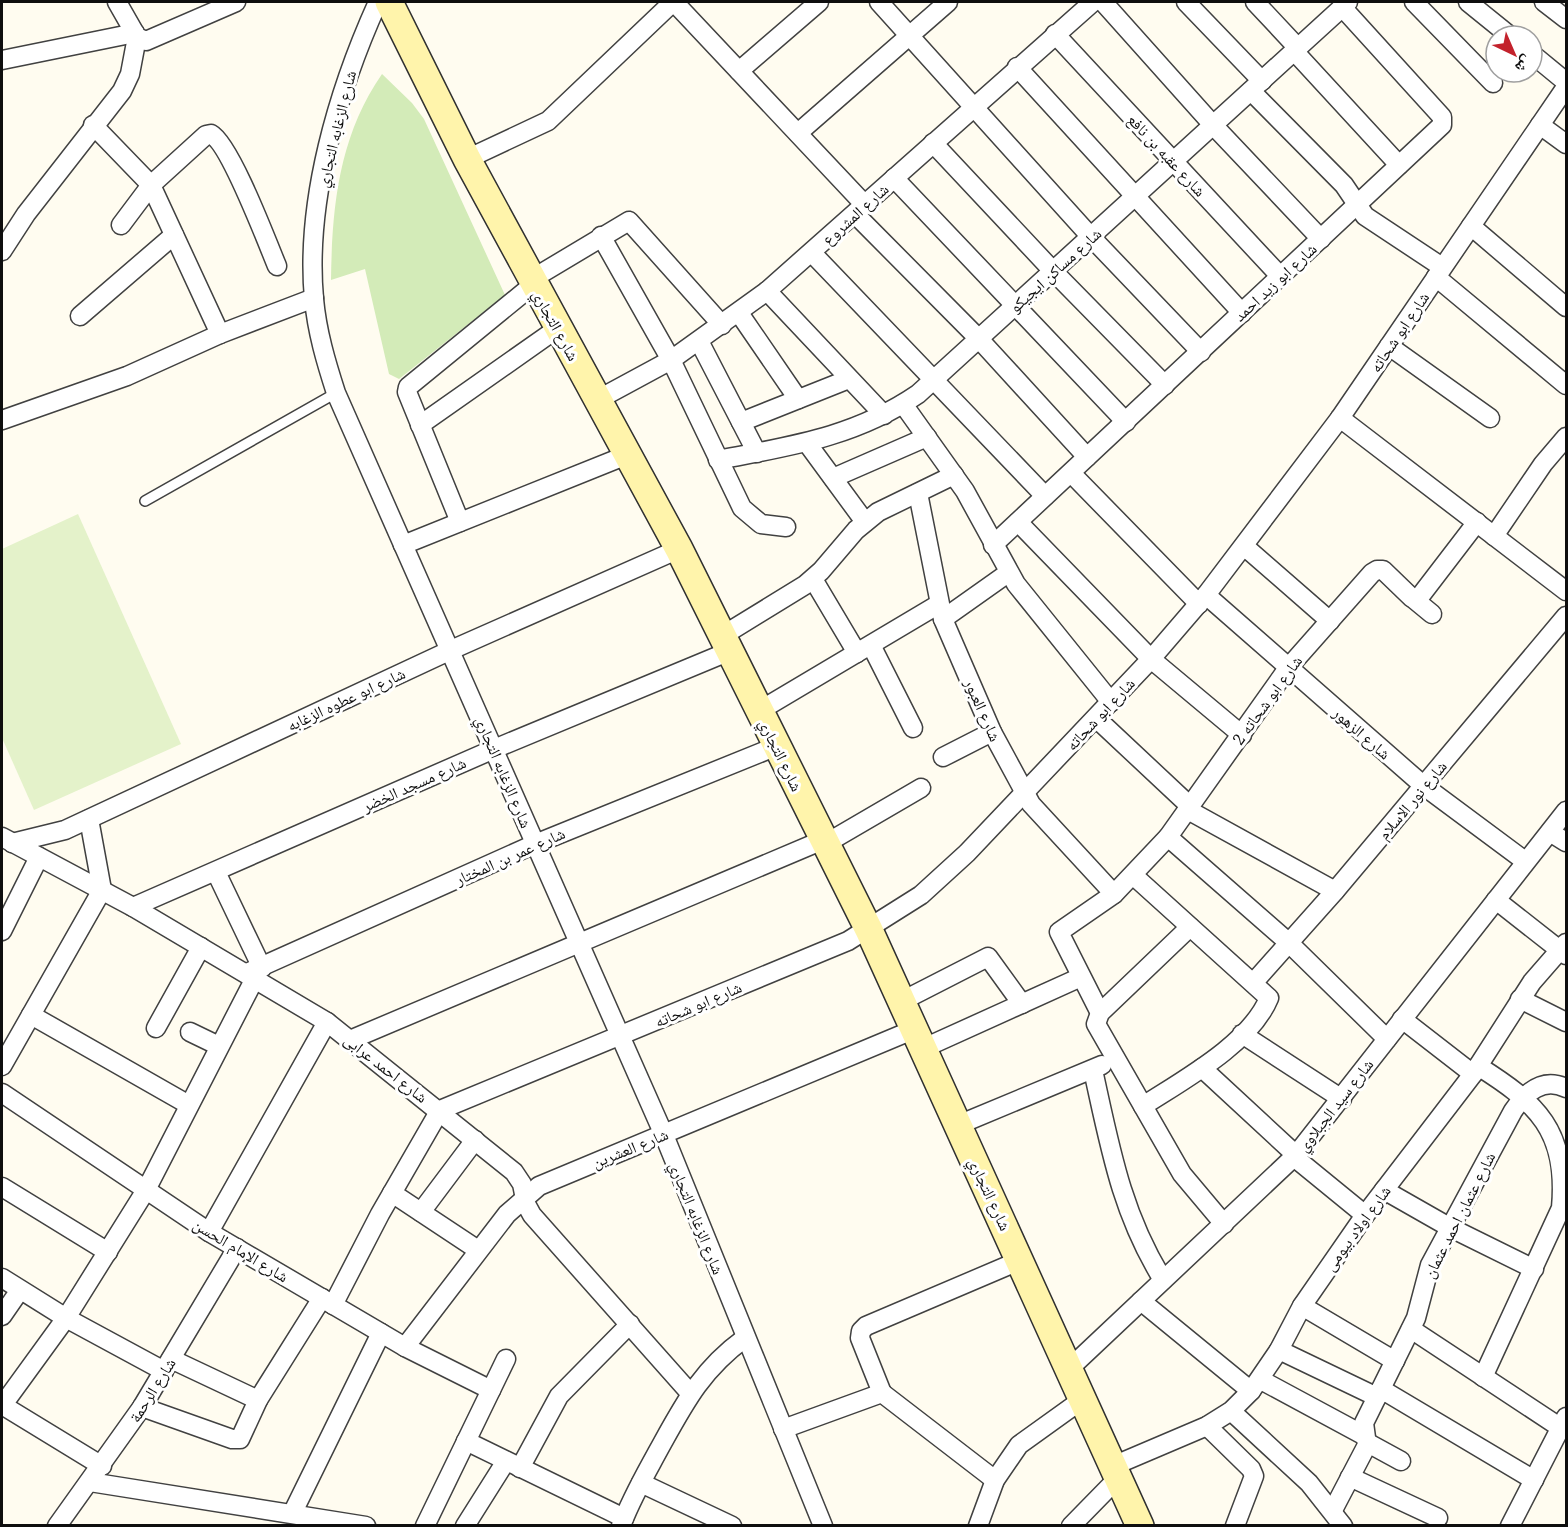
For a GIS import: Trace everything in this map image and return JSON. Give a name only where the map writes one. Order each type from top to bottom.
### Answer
[{"type":"street","points":[[2,251],[93,124],[126,83],[136,35],[117,2]]},
{"type":"street","points":[[2,60],[136,35],[151,41],[236,2]]},
{"type":"street","name":"شارع الزغابه التجاري","points":[[378,2],[349,74],[325,164],[318,208],[314,298],[320,342],[336,393],[664,1135],[823,1526]]},
{"type":"street","name":"شارع التجاري","points":[[389,2],[467,159],[679,549],[869,930],[1140,1526]]},
{"type":"street","points":[[467,159],[548,121],[674,2],[798,133],[860,209],[1087,457]]},
{"type":"street","points":[[739,70],[819,2]]},
{"type":"street","points":[[879,2],[1091,237],[1201,352]]},
{"type":"street","points":[[798,133],[948,2]]},
{"type":"street","name":"شارع المشروع","points":[[597,400],[671,360],[740,313],[812,253],[974,105],[1092,2]]},
{"type":"street","points":[[1103,2],[1213,125],[1321,238]]},
{"type":"street","points":[[1186,2],[1338,179],[1356,205],[1371,221],[1439,272],[1566,385]]},
{"type":"street","points":[[1255,2],[1399,165]]},
{"type":"street","points":[[1414,2],[1484,74]]},
{"type":"street","points":[[1468,2],[1495,24]]},
{"type":"street","points":[[1544,2],[1566,19]]},
{"type":"street","name":"شارع مساكن ايجيكو","points":[[718,460],[807,443],[859,427],[903,404],[980,339],[1345,3]]},
{"type":"street","name":"شارع ابو زيد احمد","points":[[993,545],[1442,125],[1443,120],[1345,3]]},
{"type":"street","name":"شارع عقبه بن نافع","points":[[1055,34],[1280,276]]},
{"type":"street","points":[[1544,64],[1566,82]]},
{"type":"street","points":[[1017,67],[1242,313]]},
{"type":"street","name":"شارع ابو شحاته","points":[[440,1110],[869,930],[945,875],[1025,795],[1151,659],[1244,546],[1340,418],[1566,87]]},
{"type":"street","points":[[93,124],[151,185],[220,334]]},
{"type":"street","points":[[1540,125],[1566,144]]},
{"type":"street","points":[[121,225],[151,185],[206,135],[215,136],[240,180],[277,266]]},
{"type":"street","points":[[933,143],[1053,271],[1165,385]]},
{"type":"street","points":[[894,178],[1126,422]]},
{"type":"street","points":[[460,522],[407,392],[410,384],[533,281],[625,221],[634,223],[722,325]]},
{"type":"street","points":[[1471,226],[1566,307]]},
{"type":"street","points":[[80,316],[174,235]]},
{"type":"street","points":[[601,236],[671,360],[718,460],[747,514],[769,526],[786,526]]},
{"type":"street","points":[[812,253],[1045,496]]},
{"type":"street","points":[[767,291],[884,415]]},
{"type":"street","points":[[2,420],[128,376],[220,334],[314,298]]},
{"type":"street","points":[[740,313],[798,399]]},
{"type":"street","points":[[420,424],[558,328]]},
{"type":"street","points":[[699,341],[757,453]]},
{"type":"street","points":[[1389,346],[1490,418]]},
{"type":"street","points":[[741,422],[849,379]]},
{"type":"street","points":[[903,404],[976,509],[1008,573],[1111,702]]},
{"type":"street","points":[[1340,418],[1566,591]]},
{"type":"street","points":[[832,478],[927,437]]},
{"type":"street","points":[[1494,536],[1543,464],[1566,437]]},
{"type":"street","points":[[807,443],[865,522]]},
{"type":"street","points":[[403,545],[627,455]]},
{"type":"street","name":"شارع الزهور","points":[[1071,473],[1202,599],[1288,668],[1424,786],[1525,861]]},
{"type":"street","name":"شارع مسجد الخضر","points":[[133,907],[494,749],[726,644],[813,579],[865,522],[954,475]]},
{"type":"street","name":"شارع العبور","points":[[918,493],[941,612],[992,732],[1025,795],[1114,894]]},
{"type":"street","points":[[1018,522],[1151,659],[1242,735]]},
{"type":"street","points":[[1432,614],[1415,600],[1477,522]]},
{"type":"street","points":[[1244,546],[1330,621]]},
{"type":"street","name":"شارع ابو عطوه الزغابه","points":[[7,840],[64,830],[451,650],[679,549]]},
{"type":"street","name":"شارع ابو شحاته 2","points":[[1081,977],[1059,932],[1114,894],[1134,876],[1168,837],[1288,668],[1377,570],[1383,570],[1415,600]]},
{"type":"street","points":[[759,711],[864,649],[941,612],[1008,573]]},
{"type":"street","points":[[813,579],[864,649],[913,728]]},
{"type":"street","name":"شارع نور الاسلام","points":[[1254,982],[1335,891],[1566,616]]},
{"type":"street","points":[[1096,718],[1189,808],[1335,891]]},
{"type":"street","points":[[943,757],[992,732]]},
{"type":"street","name":"شارع عمر بن المختار","points":[[254,973],[535,844],[777,746]]},
{"type":"street","points":[[350,1040],[579,941],[824,842],[921,788]]},
{"type":"street","name":"شارع سيد الجبلاوي","points":[[1070,1368],[1295,1156],[1566,811]]},
{"type":"street","points":[[2,1066],[102,890],[89,819]]},
{"type":"street","points":[[1550,832],[1566,842]]},
{"type":"street","points":[[1168,837],[1288,942],[1387,1039]]},
{"type":"street","name":"شارع احمد عرابى","points":[[7,840],[133,907],[201,947],[254,973],[327,1022],[440,1110],[519,1178],[532,1215],[690,1392]]},
{"type":"street","points":[[2,931],[39,857]]},
{"type":"street","points":[[102,1466],[2,1406],[66,1318],[146,1190],[254,973],[216,872]]},
{"type":"street","points":[[1134,876],[1267,993],[1269,1000],[1242,1034],[1202,1068],[1143,1106]]},
{"type":"street","points":[[1496,900],[1564,949]]},
{"type":"street","points":[[1190,927],[1100,1012],[1096,1024],[1182,1174],[1224,1224]]},
{"type":"street","points":[[156,1028],[201,947]]},
{"type":"street","name":"شارع اولاد بيومى","points":[[1115,1472],[1207,1426],[1231,1411],[1256,1385],[1279,1350],[1302,1306],[1365,1215],[1476,1070],[1520,999],[1564,949]]},
{"type":"street","points":[[902,1001],[988,957],[1022,1004]]},
{"type":"street","points":[[1081,977],[1100,1012]]},
{"type":"street","name":"شارع العشرين","points":[[405,1347],[478,1250],[525,1197],[555,1178],[920,1039],[1022,1004],[1081,977]]},
{"type":"street","points":[[1520,999],[1566,1022]]},
{"type":"street","points":[[31,1015],[189,1105]]},
{"type":"street","points":[[1402,1019],[1476,1070],[1524,1095],[1552,1126],[1561,1145],[1566,1166],[1561,1208],[1483,1377]]},
{"type":"street","points":[[209,1232],[327,1022]]},
{"type":"street","points":[[190,1032],[219,1046]]},
{"type":"street","points":[[1242,1034],[1342,1099]]},
{"type":"street","points":[[958,1125],[1093,1070],[1114,1059]]},
{"type":"street","points":[[1202,1068],[1295,1156],[1365,1215]]},
{"type":"street","points":[[1093,1070],[1125,1206],[1144,1248],[1163,1280]]},
{"type":"street","points":[[1524,1095],[1546,1084],[1558,1084],[1566,1088]]},
{"type":"street","name":"شارع الإمام الحسن","points":[[2,1093],[209,1232],[405,1347],[491,1390]]},
{"type":"street","name":"شارع عثمان احمد عثمان","points":[[1333,1510],[1366,1440],[1364,1423],[1411,1329],[1430,1265],[1524,1095]]},
{"type":"street","points":[[142,1407],[236,1440],[243,1435],[258,1400],[327,1302],[440,1110]]},
{"type":"street","points":[[421,1212],[475,1140]]},
{"type":"street","points":[[2,1187],[108,1252]]},
{"type":"street","points":[[1384,1190],[1449,1227],[1534,1269]]},
{"type":"street","points":[[392,1193],[478,1250]]},
{"type":"street","name":"شارع الرحمة","points":[[57,1526],[142,1407],[237,1248]]},
{"type":"street","points":[[995,1480],[882,1393],[860,1338],[861,1331],[866,1326],[1021,1260]]},
{"type":"street","points":[[2,1278],[66,1318],[168,1365],[258,1400]]},
{"type":"street","points":[[2,1316],[20,1290]]},
{"type":"street","points":[[1141,1301],[1256,1385],[1366,1440],[1401,1461]]},
{"type":"street","points":[[1302,1306],[1395,1361]]},
{"type":"street","points":[[465,1526],[513,1464],[559,1396],[630,1324]]},
{"type":"street","points":[[1411,1329],[1483,1377],[1564,1423],[1560,1448],[1534,1480],[1510,1526]]},
{"type":"street","points":[[293,1512],[381,1333]]},
{"type":"street","points":[[466,1441],[623,1522],[641,1483],[690,1392],[715,1363],[745,1338]]},
{"type":"street","points":[[1279,1350],[1379,1393],[1534,1480]]},
{"type":"street","points":[[425,1526],[506,1359]]},
{"type":"street","points":[[783,1429],[882,1393]]},
{"type":"street","points":[[978,1526],[995,1480],[1019,1445],[1083,1398]]},
{"type":"street","points":[[1231,1411],[1285,1457],[1333,1510],[1343,1526]]},
{"type":"street","points":[[1207,1426],[1254,1476],[1236,1525]]},
{"type":"street","points":[[1071,1526],[1115,1472]]},
{"type":"street","points":[[1350,1477],[1438,1518]]},
{"type":"street","points":[[90,1482],[293,1512],[366,1526]]},
{"type":"street","points":[[641,1483],[732,1526]]},
{"type":"lane","points":[[145,501],[336,393]]},
{"type":"green space","points":[[382,74],[412,103],[424,119],[505,295],[399,379],[389,374],[365,269],[331,280],[336,199],[347,147],[356,122]]},
{"type":"green space","points":[[78,514],[181,744],[34,810],[2,738],[2,549]]}]
